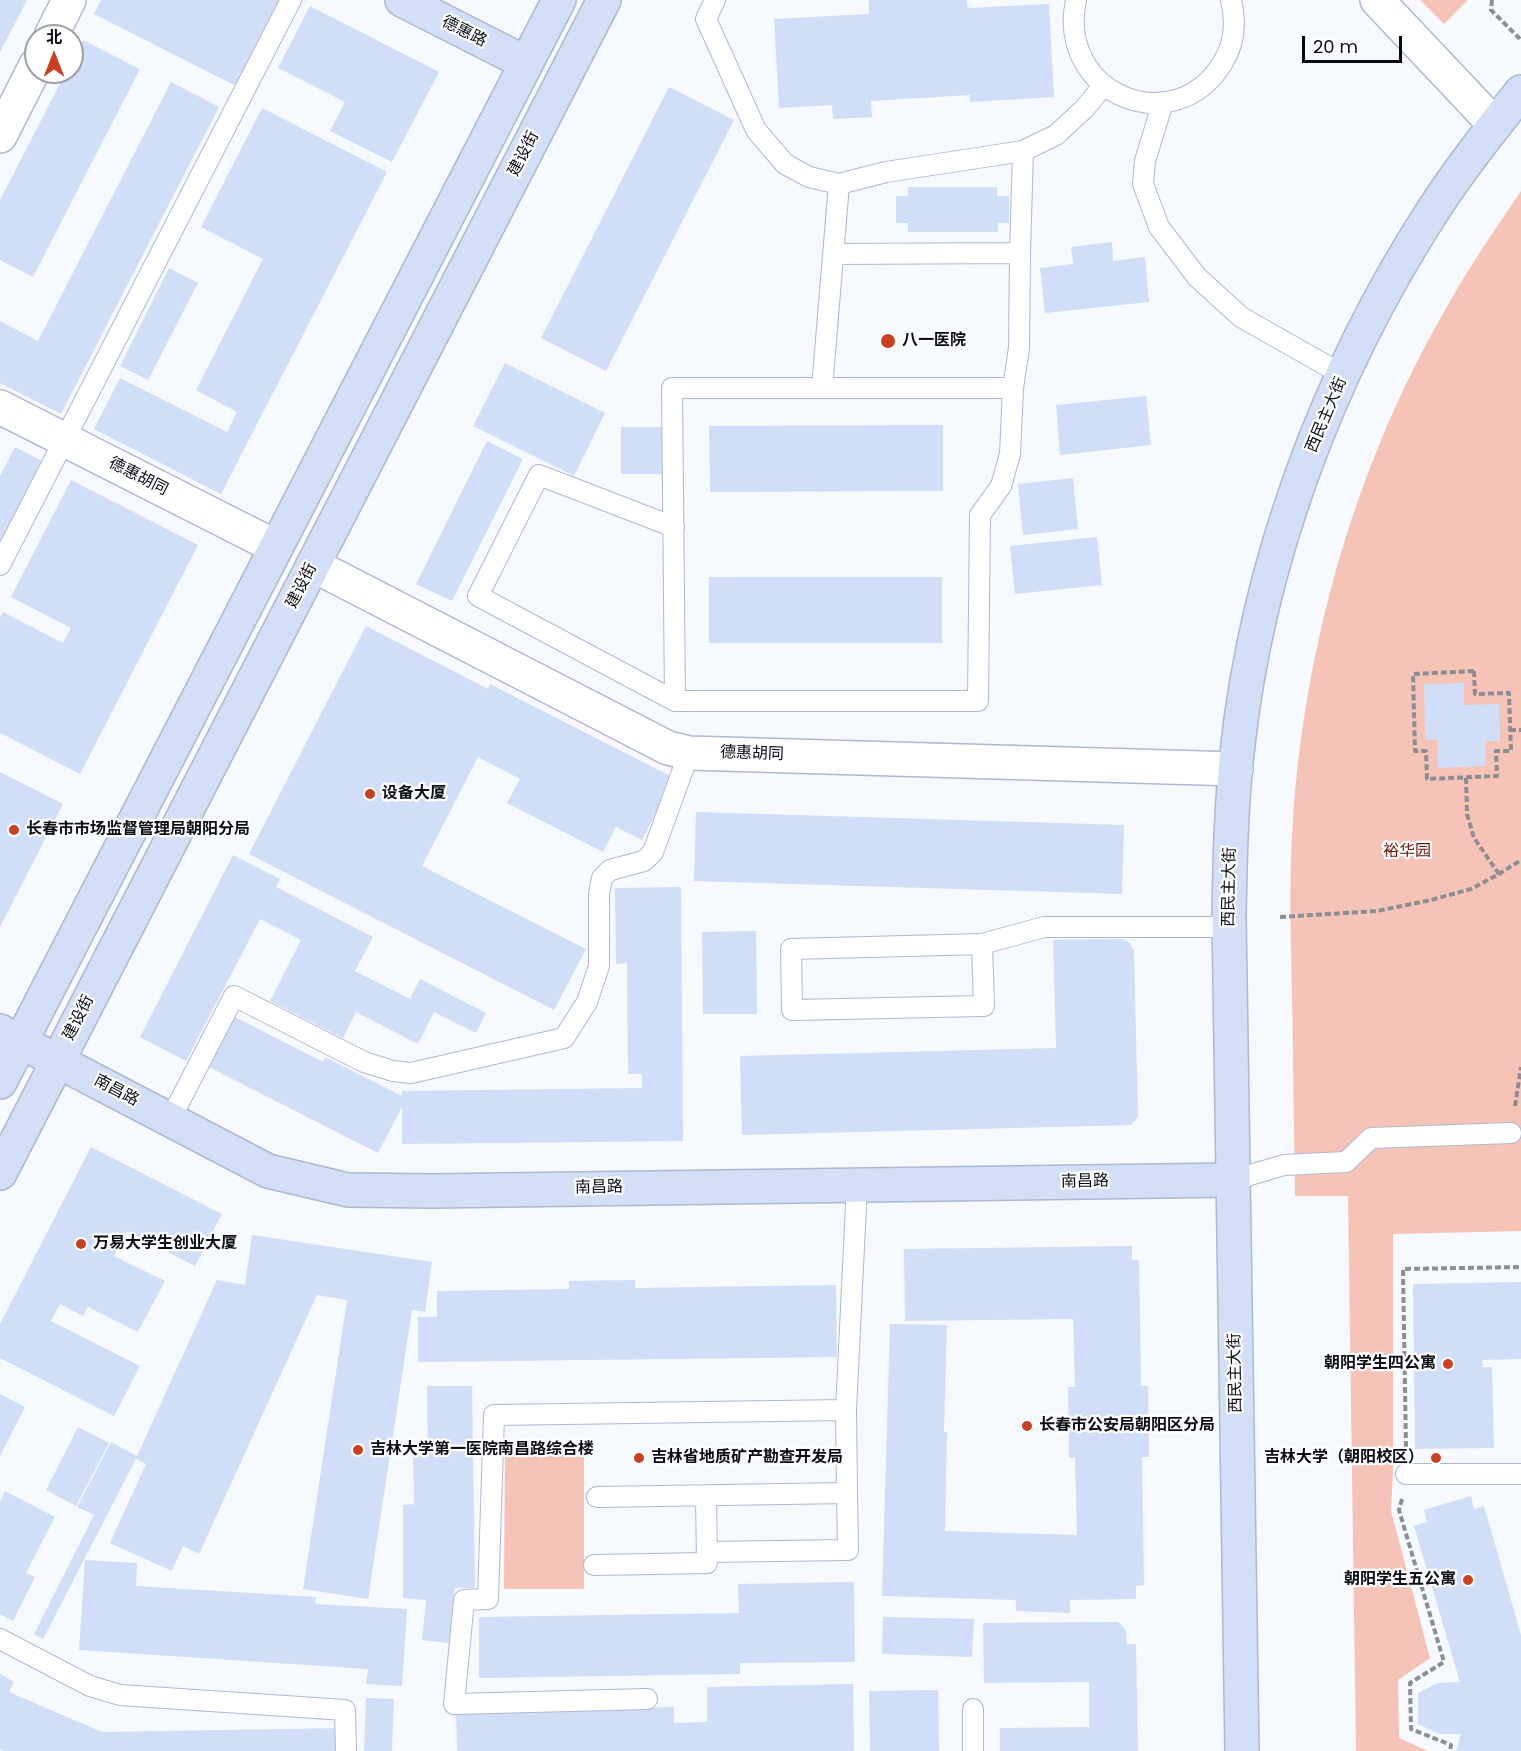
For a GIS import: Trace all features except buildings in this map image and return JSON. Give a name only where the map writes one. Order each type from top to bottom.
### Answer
[{"type":"main road","name":"德惠路","points":[[402,0],[526,63]]},
{"type":"main road","points":[[0,1082],[10,1036],[276,547],[559,0]]},
{"type":"main road","name":"建设街","points":[[0,1173],[604,0]]},
{"type":"main road","name":"西民主大街","points":[[1242,1751],[1229,927],[1231,833],[1236,769],[1250,669],[1267,589],[1290,510],[1318,432],[1351,356],[1389,283],[1426,222],[1479,144],[1521,92]]},
{"type":"main road","name":"南昌路","points":[[10,1036],[268,1171],[348,1190],[433,1191],[1233,1180]]},
{"type":"street","points":[[57,24],[69,0]]},
{"type":"street","points":[[1377,0],[1495,125]]},
{"type":"street","points":[[0,136],[26,84]]},
{"type":"street","name":"德惠胡同","points":[[0,407],[276,547]]},
{"type":"street","name":"德惠胡同","points":[[313,565],[653,741],[688,753],[1236,769]]},
{"type":"lane","points":[[0,565],[291,0]]},
{"type":"lane","points":[[715,0],[706,19],[756,130],[785,164],[809,177],[839,184],[886,172],[1023,150],[1056,135],[1084,109],[1104,86]]},
{"type":"lane","points":[[1076,0],[1073,30],[1083,61],[1104,86],[1122,97],[1142,102],[1163,102],[1184,97],[1203,87],[1218,72],[1228,53],[1234,33],[1234,12],[1231,0]]},
{"type":"lane","points":[[1163,102],[1144,161],[1143,184],[1159,227],[1197,277],[1241,317],[1343,375]]},
{"type":"lane","points":[[674,527],[539,475],[478,596],[675,701],[978,701],[980,515],[1001,486],[1010,453],[1013,388],[1019,348],[1023,150]]},
{"type":"lane","points":[[822,388],[839,184]]},
{"type":"lane","points":[[834,254],[1020,253]]},
{"type":"lane","points":[[675,701],[672,388],[1013,388]]},
{"type":"lane","points":[[170,1119],[234,996],[364,1062],[393,1071],[411,1073],[564,1038],[587,1002],[599,966],[599,894],[602,878],[610,870],[644,861],[653,852],[688,753]]},
{"type":"lane","points":[[982,944],[984,1006],[792,1010],[791,949],[982,944],[1044,927],[1229,927]]},
{"type":"lane","points":[[1233,1180],[1284,1165],[1346,1162],[1371,1138],[1511,1133]]},
{"type":"lane","points":[[707,1552],[848,1550],[846,1410],[857,1185]]},
{"type":"lane","points":[[647,1699],[454,1704],[464,1600],[488,1599],[494,1415],[846,1410]]},
{"type":"lane","points":[[1406,1474],[1521,1474]]},
{"type":"lane","points":[[597,1497],[847,1493]]},
{"type":"lane","points":[[594,1565],[707,1563],[706,1495]]},
{"type":"lane","points":[[0,1639],[90,1686],[120,1695],[345,1710],[346,1751]]},
{"type":"lane","points":[[973,1709],[973,1751]]},
{"type":"path","points":[[1492,0],[1491,10],[1521,40]]},
{"type":"path","points":[[1474,671],[1475,694],[1509,693],[1510,730],[1511,751],[1496,752],[1497,777],[1427,779],[1426,751],[1415,752],[1413,674],[1474,671]]},
{"type":"path","points":[[1510,730],[1521,730]]},
{"type":"path","points":[[1466,778],[1467,814],[1474,838],[1499,874]]},
{"type":"path","points":[[1280,917],[1377,911],[1431,900],[1471,889],[1521,860]]},
{"type":"path","points":[[1511,1133],[1521,1067]]},
{"type":"path","points":[[1450,1751],[1451,1746],[1411,1729],[1410,1683],[1444,1662],[1400,1510],[1406,1474],[1403,1269],[1521,1268]]},
{"type":"green space","points":[[1420,0],[1468,0],[1444,24]]},
{"type":"green space","name":"裕华园","points":[[1521,191],[1521,1231],[1393,1234],[1391,1511],[1430,1658],[1398,1680],[1399,1738],[1428,1751],[1356,1751],[1348,1196],[1295,1196],[1290,896],[1298,768],[1307,700],[1320,632],[1359,499],[1383,435],[1412,372],[1453,296]]},
{"type":"green space","points":[[505,1442],[584,1443],[584,1589],[504,1589]]},
{"type":"place","name":"八一医院","points":[[888,341]]},
{"type":"place","name":"设备大厦","points":[[370,794]]},
{"type":"place","name":"长春市市场监督管理局朝阳分局","points":[[14,830]]},
{"type":"place","name":"万易大学生创业大厦","points":[[81,1244]]},
{"type":"place","name":"朝阳学生四公寓","points":[[1448,1364]]},
{"type":"place","name":"长春市公安局朝阳区分局","points":[[1027,1426]]},
{"type":"place","name":"吉林大学第一医院南昌路综合楼","points":[[358,1450]]},
{"type":"place","name":"吉林省地质矿产勘查开发局","points":[[639,1458]]},
{"type":"place","name":"吉林大学（朝阳校区）","points":[[1436,1458]]},
{"type":"place","name":"朝阳学生五公寓","points":[[1468,1580]]}]
